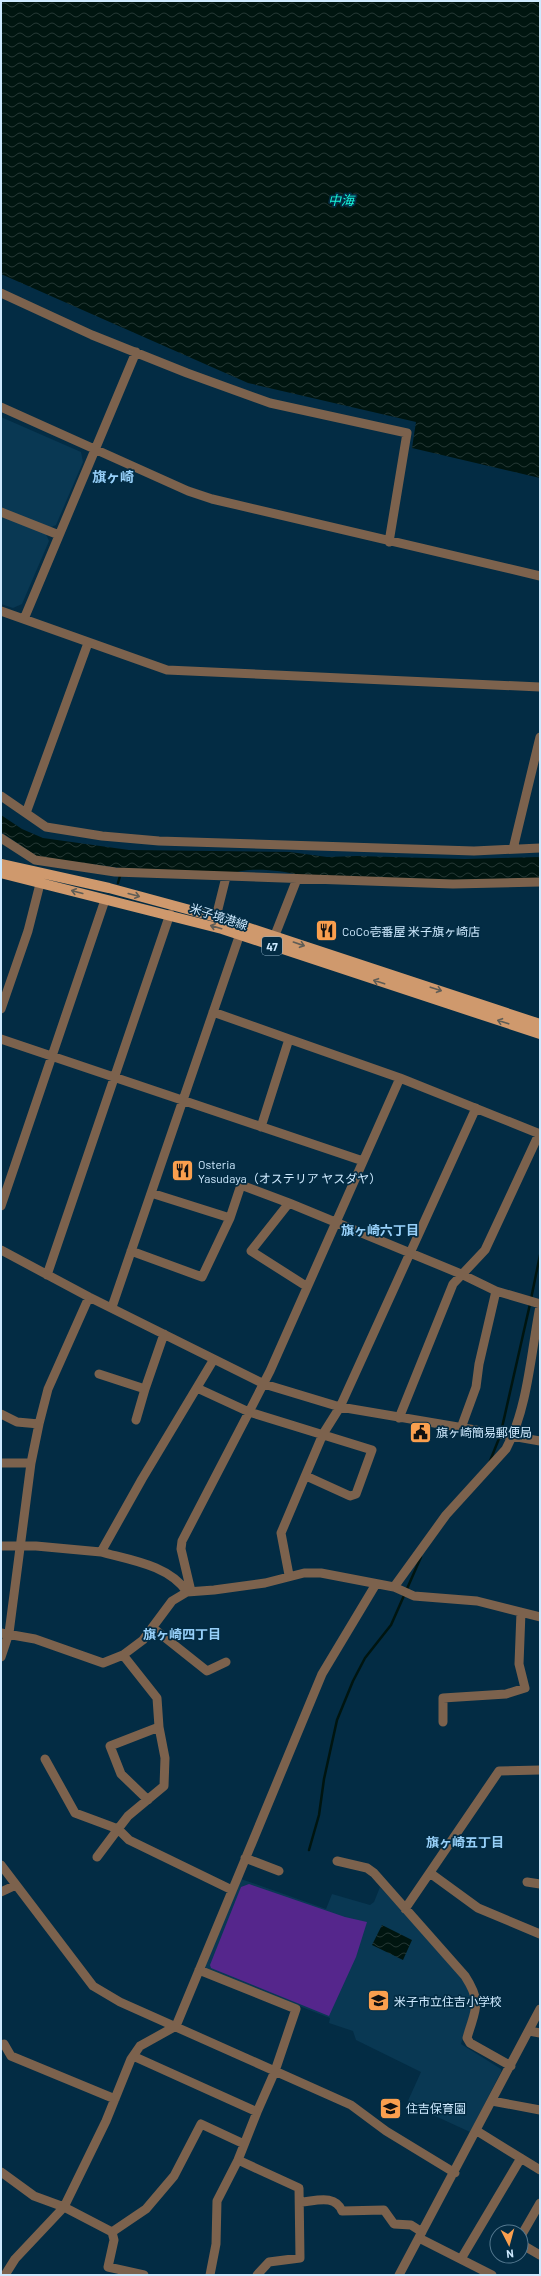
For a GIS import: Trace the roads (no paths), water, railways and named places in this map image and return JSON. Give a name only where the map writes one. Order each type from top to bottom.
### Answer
[{"type":"main road","name":"米子境港線","points":[[1,864],[104,900],[170,914],[540,1034]]},
{"type":"main road","name":"米子境港線","points":[[1,873],[41,877],[216,917],[276,935],[540,1024]]},
{"type":"street","points":[[1,293],[92,335],[187,373],[270,403],[408,433],[388,542]]},
{"type":"street","points":[[24,619],[136,352]]},
{"type":"street","points":[[1,407],[94,450],[212,499],[388,542],[540,576]]},
{"type":"street","points":[[1,512],[58,535]]},
{"type":"street","points":[[1,611],[167,670],[540,687]]},
{"type":"street","points":[[26,813],[88,643]]},
{"type":"street","points":[[513,849],[540,737]]},
{"type":"street","points":[[1,796],[46,827],[102,836],[159,841],[474,851],[540,848]]},
{"type":"street","points":[[1,838],[29,857],[43,862],[115,872],[297,880],[453,884],[540,882]]},
{"type":"street","points":[[1,1009],[28,931],[41,877]]},
{"type":"street","points":[[216,917],[226,877]]},
{"type":"street","points":[[276,935],[297,880]]},
{"type":"street","points":[[1,1206],[104,900]]},
{"type":"street","points":[[47,1275],[170,914]]},
{"type":"street","points":[[112,1307],[243,925]]},
{"type":"street","points":[[213,1012],[400,1078],[539,1134],[485,1250],[453,1284],[399,1418]]},
{"type":"street","points":[[1,1039],[363,1161]]},
{"type":"street","points":[[261,1127],[289,1039]]},
{"type":"street","points":[[187,1592],[190,1587],[181,1549],[182,1541],[264,1384],[306,1286],[336,1224],[400,1078]]},
{"type":"street","points":[[289,1575],[281,1533],[323,1434],[340,1407],[476,1108]]},
{"type":"street","points":[[131,1251],[202,1277],[230,1218],[241,1185],[289,1203],[336,1224],[461,1274],[496,1291],[540,1305],[522,1406],[512,1437],[506,1448],[446,1515],[394,1587]]},
{"type":"street","points":[[151,1193],[230,1218]]},
{"type":"street","points":[[289,1203],[251,1251],[306,1286]]},
{"type":"street","points":[[1,1250],[89,1297],[112,1307],[264,1384],[340,1407],[540,1441]]},
{"type":"street","points":[[461,1428],[476,1387],[496,1291]]},
{"type":"street","points":[[1,1657],[20,1545],[31,1463],[39,1424],[48,1389],[89,1297]]},
{"type":"street","points":[[136,1420],[145,1388],[164,1334]]},
{"type":"street","points":[[101,1552],[142,1479],[214,1359]]},
{"type":"street","points":[[99,1374],[145,1388]]},
{"type":"street","points":[[197,1388],[249,1412],[372,1450],[356,1494],[350,1496],[306,1476]]},
{"type":"street","points":[[1,1414],[18,1422],[39,1424]]},
{"type":"street","points":[[1,1463],[31,1463]]},
{"type":"street","points":[[1,1546],[20,1545],[101,1552],[150,1566],[169,1575],[183,1586],[187,1592]]},
{"type":"street","points":[[5,1633],[41,1640],[103,1663],[123,1655],[143,1640],[172,1601],[187,1592],[257,1584],[289,1575],[321,1573],[394,1587],[414,1596],[477,1601],[540,1617]]},
{"type":"street","points":[[5,2275],[15,2259],[64,2207],[115,2099],[133,2056],[140,2046],[176,2026],[322,1674],[376,1584]]},
{"type":"street","points":[[444,1722],[443,1698],[506,1694],[524,1688],[519,1664],[521,1612]]},
{"type":"street","points":[[153,1628],[208,1671],[226,1662]]},
{"type":"street","points":[[97,1857],[128,1816],[164,1786],[165,1758],[159,1727],[157,1698],[123,1655]]},
{"type":"street","points":[[148,1800],[121,1774],[110,1746],[159,1727]]},
{"type":"street","points":[[45,1759],[75,1813],[118,1829],[129,1840],[232,1890]]},
{"type":"street","points":[[405,1910],[499,1771],[540,1770]]},
{"type":"street","points":[[245,1858],[279,1871]]},
{"type":"street","points":[[337,1861],[367,1868],[374,1873],[405,1910],[465,1976],[472,1989],[476,2009],[475,2017],[467,2038],[470,2043],[511,2066]]},
{"type":"street","points":[[1,1865],[93,1986],[120,2002],[351,2105],[386,2131],[455,2172]]},
{"type":"street","points":[[430,1874],[478,1908],[540,1934]]},
{"type":"street","points":[[527,1882],[540,1884]]},
{"type":"street","points":[[1,1892],[16,1885]]},
{"type":"street","points":[[199,1970],[296,2009],[275,2071],[238,2160],[217,2201],[216,2244],[210,2275]]},
{"type":"street","points":[[399,2275],[477,2131],[540,2009]]},
{"type":"street","points":[[529,2031],[540,2033]]},
{"type":"street","points":[[1,2045],[4,2044],[11,2056],[115,2099]]},
{"type":"street","points":[[133,2056],[257,2112]]},
{"type":"street","points":[[492,2101],[540,2110]]},
{"type":"street","points":[[112,2232],[146,2209],[174,2176],[201,2124],[244,2144]]},
{"type":"street","points":[[477,2131],[540,2170]]},
{"type":"street","points":[[461,2259],[522,2158]]},
{"type":"street","points":[[238,2160],[299,2188],[301,2202],[300,2258],[269,2262],[256,2275]]},
{"type":"street","points":[[1,2172],[34,2196],[64,2207],[112,2232],[114,2240],[107,2271],[144,2275]]},
{"type":"street","points":[[301,2202],[332,2199],[340,2204],[342,2211],[384,2210],[394,2224],[410,2225],[421,2235],[461,2259],[492,2275]]},
{"type":"street","points":[[528,2224],[540,2202]]},
{"type":"street","points":[[529,2249],[540,2255]]},
{"type":"water","name":"中海","points":[[1,1],[540,1],[540,478],[412,448],[416,422],[248,383],[1,274]]},
{"type":"water","points":[[1,815],[22,829],[43,838],[129,850],[290,852],[327,857],[357,856],[465,859],[540,857],[540,878],[455,880],[298,875],[266,870],[248,870],[234,873],[121,868],[38,857],[1,832]]},
{"type":"water","points":[[382,1925],[412,1940],[403,1960],[372,1945]]},
{"type":"waterway","points":[[118,883],[120,876]]},
{"type":"waterway","points":[[531,1299],[540,1255]]},
{"type":"waterway","points":[[501,1432],[530,1304]]},
{"type":"waterway","points":[[490,1461],[500,1436]]},
{"type":"waterway","points":[[309,1850],[319,1815],[324,1779],[337,1720],[353,1681],[365,1658],[391,1625],[421,1557]]},
{"type":"place","name":"CoCo壱番屋 米子旗ヶ崎店","points":[[326,931]]},
{"type":"place","name":"Osteria Yasudaya（オステリア ヤスダヤ）","points":[[182,1171]]},
{"type":"place","name":"旗ヶ崎簡易郵便局","points":[[420,1432]]},
{"type":"place","name":"米子市立住吉小学校","points":[[378,2001]]},
{"type":"place","name":"住吉保育園","points":[[391,2108]]},
{"type":"district","name":"旗ヶ崎","points":[[113,476]]},
{"type":"district","name":"旗ヶ崎六丁目","points":[[380,1230]]},
{"type":"district","name":"旗ヶ崎四丁目","points":[[182,1634]]},
{"type":"district","name":"旗ヶ崎五丁目","points":[[465,1842]]}]
